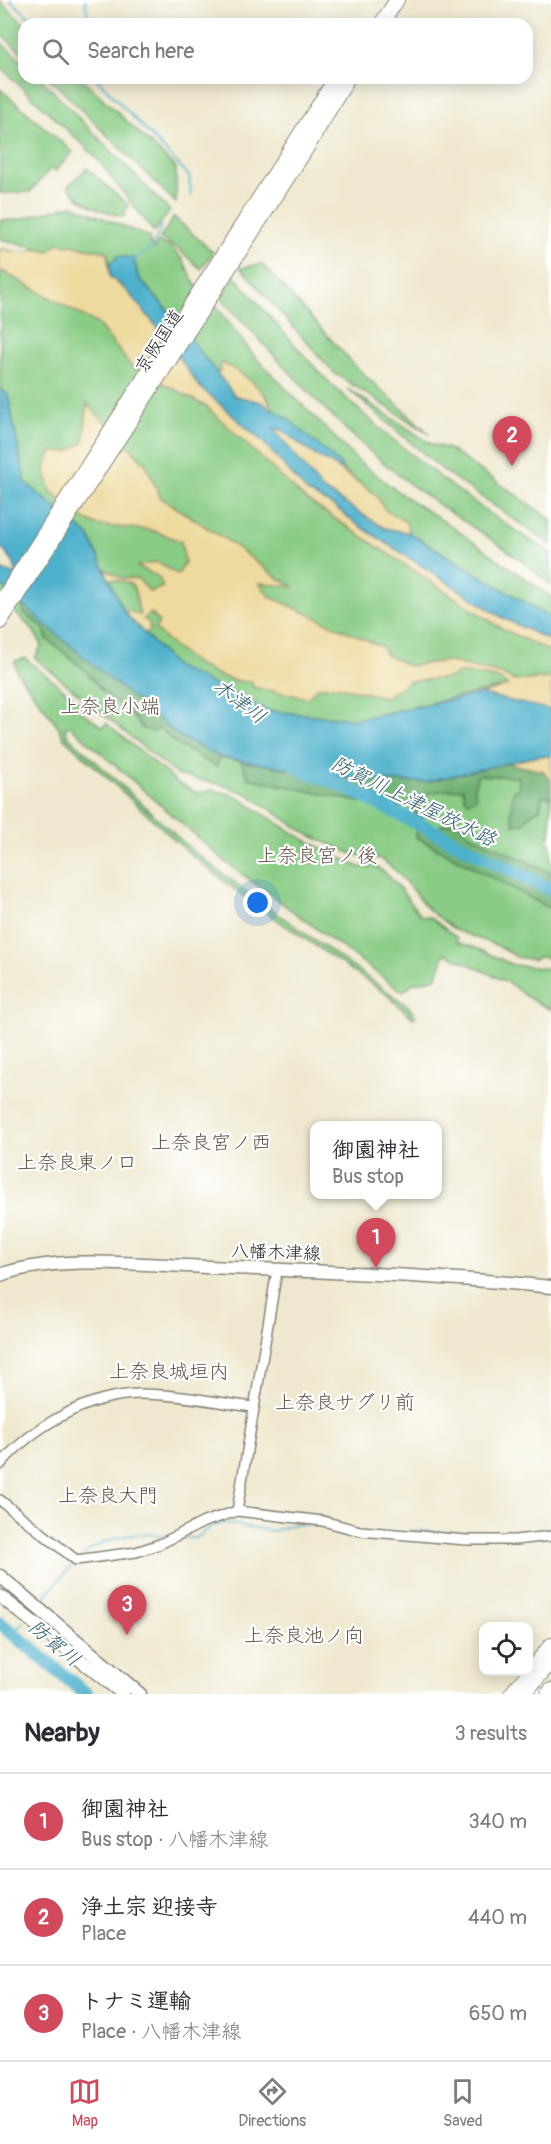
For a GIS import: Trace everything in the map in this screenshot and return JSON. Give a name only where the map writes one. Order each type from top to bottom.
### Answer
[{"type":"highway","points":[[374,18],[386,0]]},
{"type":"highway","points":[[385,18],[397,0]]},
{"type":"highway","name":"京阪国道","points":[[0,622],[332,84]]},
{"type":"highway","name":"京阪国道","points":[[0,603],[220,269],[308,146],[344,84]]},
{"type":"highway","points":[[511,1694],[551,1645]]},
{"type":"highway","points":[[524,1694],[551,1662]]},
{"type":"highway","points":[[548,1694],[551,1690]]},
{"type":"main road","name":"八幡木津線","points":[[0,1275],[29,1266],[49,1263],[424,1275],[551,1287]]},
{"type":"main road","points":[[0,1576],[140,1694]]},
{"type":"main road","points":[[0,1596],[123,1694]]},
{"type":"street","points":[[237,1511],[277,1270]]},
{"type":"street","points":[[0,1465],[25,1439],[49,1424],[85,1406],[110,1399],[136,1394],[171,1395],[253,1407]]},
{"type":"street","points":[[0,1500],[76,1560],[136,1552],[160,1544],[204,1522],[237,1511],[323,1521],[360,1531],[466,1540],[515,1540],[551,1536]]},
{"type":"green space","points":[[0,1],[18,18],[18,50],[0,33]]},
{"type":"green space","points":[[0,42],[18,58],[18,84],[0,67]]},
{"type":"green space","points":[[18,84],[46,84],[170,211],[154,232],[94,155]]},
{"type":"green space","points":[[55,84],[87,84],[176,168],[176,203]]},
{"type":"green space","points":[[0,89],[73,152],[55,171],[51,168],[30,192],[0,193]]},
{"type":"green space","points":[[87,168],[128,205],[124,216],[93,206],[68,186]]},
{"type":"green space","points":[[72,205],[149,237],[150,244],[155,249],[158,241],[171,247],[183,260],[195,284],[217,307],[254,356],[359,462],[404,496],[451,526],[551,597],[551,618],[409,533],[405,522],[386,511],[375,494],[343,470],[287,418],[273,410],[268,397],[224,364],[221,363],[221,371],[215,374],[165,307],[138,278],[135,262],[119,256],[110,264],[107,252],[59,243],[49,251],[0,239],[0,220],[17,220]]},
{"type":"green space","points":[[174,217],[213,252],[201,269],[177,248],[160,238]]},
{"type":"green space","points":[[262,264],[357,368],[430,434],[334,373],[241,268]]},
{"type":"green space","points":[[0,270],[98,324],[131,366],[206,406],[305,499],[501,628],[551,652],[551,678],[514,681],[501,674],[446,661],[409,666],[386,655],[382,647],[270,597],[258,583],[293,586],[279,579],[228,541],[161,498],[145,462],[87,405],[84,442],[68,453],[51,452],[96,525],[151,530],[181,541],[185,562],[178,575],[138,567],[159,576],[163,587],[150,592],[138,579],[121,578],[103,568],[89,536],[25,482],[8,395],[0,389]]},
{"type":"green space","points":[[234,276],[318,371],[356,408],[464,495],[551,553],[551,585],[500,545],[410,484],[335,419],[221,298]]},
{"type":"green space","points":[[348,389],[431,444],[449,449],[551,519],[551,545],[444,471]]},
{"type":"green space","points":[[109,579],[127,582],[134,587],[140,616],[130,611],[124,612]]},
{"type":"green space","points":[[0,584],[22,604],[24,613],[44,629],[47,639],[85,670],[103,692],[127,710],[143,729],[159,728],[178,745],[215,766],[220,757],[241,761],[248,778],[368,804],[376,792],[387,791],[392,816],[401,805],[411,806],[419,817],[416,837],[551,909],[551,958],[539,957],[534,960],[517,957],[498,946],[455,930],[429,910],[397,872],[381,859],[352,854],[309,835],[246,793],[219,784],[177,775],[35,658],[42,645],[33,630],[0,597]]},
{"type":"green space","points":[[22,604],[179,736],[220,757],[216,767],[178,745],[159,728],[154,732],[143,729],[127,710],[103,692],[85,670],[47,639],[44,629],[24,613]]},
{"type":"green space","points":[[150,613],[159,622],[155,629],[253,682],[253,687],[308,698],[317,687],[336,686],[385,697],[409,681],[448,678],[463,672],[500,679],[508,686],[357,719],[268,711],[176,667],[144,633],[150,631],[149,622],[142,619]]},
{"type":"green space","points":[[25,658],[78,701],[82,712],[103,727],[106,723],[178,783],[197,793],[214,790],[234,795],[298,836],[359,867],[370,867],[371,863],[394,881],[421,916],[430,917],[457,938],[456,942],[476,948],[513,965],[551,969],[551,1010],[527,997],[509,983],[445,953],[436,978],[412,984],[403,992],[227,863],[70,726],[65,728],[68,736],[193,851],[408,1006],[416,1016],[413,1018],[386,994],[248,900],[189,853],[64,738],[58,726],[17,672],[15,661]]},
{"type":"green space","points":[[241,761],[367,781],[425,782],[506,763],[544,771],[551,783],[551,797],[542,796],[540,809],[530,814],[524,823],[514,825],[511,812],[513,791],[519,788],[519,777],[478,775],[474,787],[476,797],[469,802],[464,797],[463,788],[432,792],[421,798],[423,820],[430,832],[439,831],[441,825],[460,822],[465,832],[551,873],[551,909],[416,837],[419,817],[411,806],[401,805],[392,817],[387,791],[376,792],[368,804],[248,778]]},
{"type":"green space","points":[[478,775],[520,777],[519,788],[513,791],[513,799],[524,823],[530,814],[540,809],[542,796],[551,797],[551,834],[548,838],[551,848],[551,873],[465,832],[460,822],[441,825],[439,831],[430,832],[423,820],[421,797],[432,792],[474,787]]},
{"type":"sand","points":[[59,243],[107,252],[110,277],[128,292],[159,329],[198,385],[265,444],[307,492],[335,507],[358,525],[503,618],[551,641],[551,652],[501,628],[305,499],[206,406],[131,366],[98,324],[0,270],[0,249],[27,253],[33,249],[49,251]]},
{"type":"sand","points":[[221,363],[237,371],[259,388],[273,410],[261,402],[235,396],[215,374],[220,371]]},
{"type":"sand","points":[[87,404],[145,463],[161,498],[228,541],[279,579],[295,587],[259,583],[270,597],[382,647],[386,655],[409,666],[446,661],[501,674],[514,681],[551,678],[551,710],[481,694],[508,686],[500,679],[463,672],[448,678],[409,681],[385,697],[336,686],[317,687],[308,698],[253,687],[252,682],[238,681],[211,672],[187,657],[155,629],[159,622],[151,613],[143,619],[149,622],[150,631],[144,633],[124,612],[130,611],[140,615],[134,587],[127,582],[109,579],[103,568],[121,578],[138,579],[150,592],[163,587],[159,577],[137,566],[158,562],[178,575],[185,562],[181,541],[151,530],[96,525],[80,517],[51,491],[45,470],[51,452],[68,452],[84,442]]},
{"type":"sand","points":[[272,427],[281,430],[375,494],[386,511],[406,522],[409,533],[384,528],[322,489]]},
{"type":"sand","points":[[538,756],[551,756],[551,783],[544,771],[506,763]]},
{"type":"water","points":[[118,256],[133,258],[139,278],[165,307],[235,396],[261,402],[287,418],[341,465],[343,470],[315,455],[281,430],[273,428],[322,489],[384,528],[409,533],[551,618],[551,641],[503,618],[358,525],[335,507],[307,492],[265,444],[198,385],[159,329],[128,292],[110,276],[110,264]]},
{"type":"water","name":"木津川","points":[[0,389],[8,395],[25,482],[89,536],[124,612],[176,667],[268,711],[357,719],[481,694],[551,710],[551,756],[538,756],[425,782],[367,781],[220,757],[179,736],[0,584],[0,569],[18,576],[13,562],[0,546]]},
{"type":"waterway","points":[[10,0],[30,18]]},
{"type":"waterway","points":[[85,0],[88,18]]},
{"type":"waterway","points":[[102,84],[189,176],[191,196]]},
{"type":"waterway","points":[[132,262],[153,246],[161,226]]},
{"type":"waterway","name":"防賀川上津屋放水路","points":[[290,761],[305,771],[339,784],[551,890]]},
{"type":"waterway","points":[[180,1538],[197,1538],[212,1526],[222,1523],[273,1531],[294,1524],[326,1526]]},
{"type":"waterway","points":[[410,1531],[512,1535],[539,1532]]},
{"type":"waterway","points":[[83,1555],[113,1539],[145,1534],[168,1536]]},
{"type":"waterway","points":[[38,1604],[74,1563]]},
{"type":"waterway","points":[[13,1634],[23,1622]]},
{"type":"waterway","name":"防賀川","points":[[0,1623],[86,1694]]},
{"type":"place","name":"浄土宗 迎接寺","points":[[512,466]]},
{"type":"place","name":"御園神社","points":[[376,1268]]},
{"type":"place","name":"トナミ運輸","points":[[127,1635]]},
{"type":"district","name":"上奈良小端","points":[[110,706]]},
{"type":"district","name":"上奈良宮ノ後","points":[[317,855]]},
{"type":"district","name":"上奈良宮ノ西","points":[[211,1142]]},
{"type":"district","name":"上奈良東ノ口","points":[[77,1162]]},
{"type":"district","name":"上奈良城垣内","points":[[169,1371]]},
{"type":"district","name":"上奈良サグリ前","points":[[345,1402]]},
{"type":"district","name":"上奈良大門","points":[[108,1495]]},
{"type":"district","name":"上奈良池ノ向","points":[[304,1635]]}]
